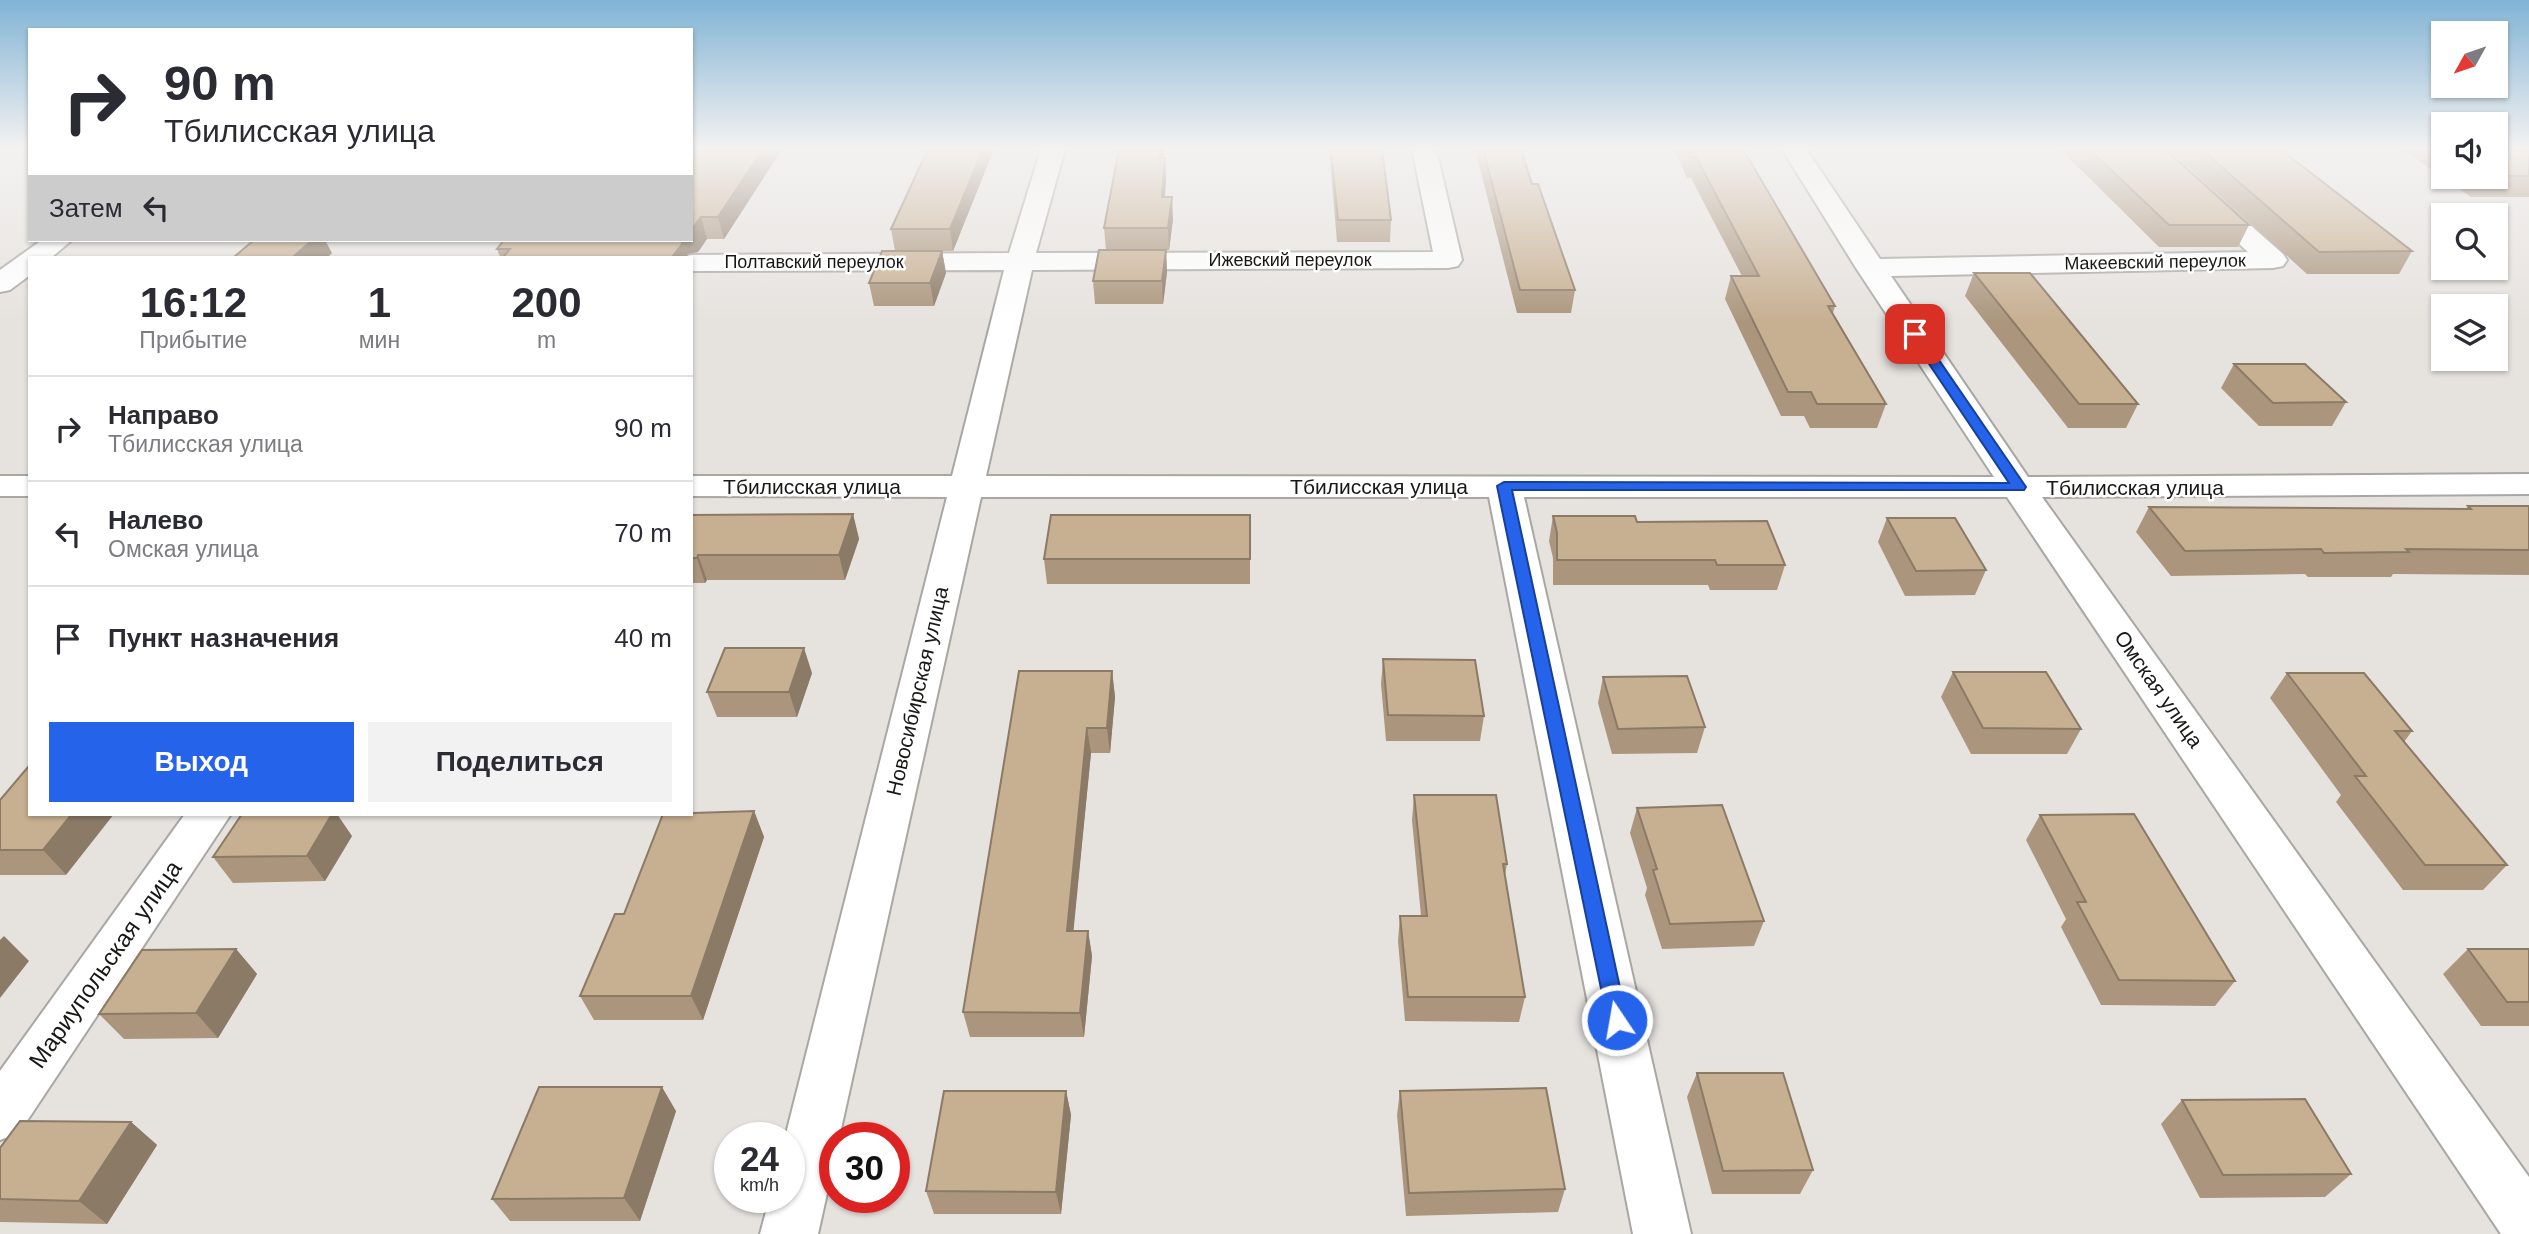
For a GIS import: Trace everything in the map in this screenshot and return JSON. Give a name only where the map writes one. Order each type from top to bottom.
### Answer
[{"type":"street","name":"Новосибирская улица","points":[[789,1234],[966,485],[1020,261],[1037,207]]},
{"type":"street","name":"Ижевский переулок","points":[[1020,261],[1448,260],[1436,207]]},
{"type":"street","name":"Омская улица","points":[[1831,207],[2019,487],[2529,1225]]},
{"type":"street","name":"Макеевский переулок","points":[[1870,268],[2273,260],[2213,207]]},
{"type":"street","points":[[33,256],[56,242]]},
{"type":"street","name":"Полтавский переулок","points":[[693,263],[1020,261]]},
{"type":"street","points":[[0,284],[23,262]]},
{"type":"street","name":"Тбилисская улица","points":[[693,486],[2019,487],[2529,484]]},
{"type":"street","points":[[0,485],[28,486]]},
{"type":"street","points":[[1504,486],[1662,1234]]},
{"type":"street","name":"Мариупольская улица","points":[[0,1115],[208,816]]},
{"type":"building","points":[[693,207],[725,207],[718,217],[701,217],[693,227]]},
{"type":"building","points":[[901,207],[959,207],[950,229],[891,229]]},
{"type":"building","points":[[1108,207],[1171,207],[1168,228],[1104,228]]},
{"type":"building","points":[[1337,207],[1389,207],[1391,220],[1338,220]]},
{"type":"building","points":[[1498,207],[1546,207],[1575,290],[1520,290]]},
{"type":"building","points":[[1722,207],[1777,207],[1835,306],[1828,306],[1886,404],[1817,404],[1811,392],[1788,392],[1731,276],[1759,276]]},
{"type":"building","points":[[2150,207],[2229,207],[2249,225],[2169,225]]},
{"type":"building","points":[[2267,207],[2355,207],[2412,251],[2319,252]]},
{"type":"building","points":[[252,242],[310,242],[294,256],[235,256]]},
{"type":"building","points":[[502,242],[682,242],[673,256],[504,256],[510,249],[497,249]]},
{"type":"building","points":[[1099,250],[1166,250],[1162,281],[1093,281]]},
{"type":"building","points":[[882,251],[942,251],[930,283],[869,283]]},
{"type":"building","points":[[1974,273],[2030,273],[2138,404],[2079,404]]},
{"type":"building","points":[[2234,364],[2305,364],[2346,402],[2273,403]]},
{"type":"building","points":[[2468,506],[2529,506],[2529,550],[2406,549],[2409,552],[2324,553],[2321,549],[2185,551],[2149,507],[2471,509]]},
{"type":"building","points":[[853,514],[839,555],[698,555],[697,558],[693,558],[693,515]]},
{"type":"building","points":[[1051,515],[1250,515],[1250,559],[1044,559]]},
{"type":"building","points":[[1553,516],[1635,516],[1637,522],[1767,521],[1785,565],[1717,565],[1715,560],[1557,560],[1557,533]]},
{"type":"building","points":[[1887,518],[1955,518],[1986,570],[1916,571]]},
{"type":"building","points":[[725,648],[804,648],[789,692],[707,692]]},
{"type":"building","points":[[1383,659],[1475,660],[1484,716],[1388,715]]},
{"type":"building","points":[[1019,671],[1112,671],[1107,728],[1087,728],[1067,931],[1088,931],[1080,1013],[963,1012]]},
{"type":"building","points":[[1953,672],[2046,672],[2081,729],[1983,728]]},
{"type":"building","points":[[2287,673],[2364,673],[2412,731],[2395,731],[2507,865],[2425,865],[2355,776],[2366,776]]},
{"type":"building","points":[[1687,676],[1705,727],[1618,729],[1603,677]]},
{"type":"building","points":[[28,767],[28,816],[70,816],[43,850],[0,850],[0,800]]},
{"type":"building","points":[[1414,795],[1496,795],[1507,864],[1503,864],[1525,997],[1408,997],[1400,916],[1427,916]]},
{"type":"building","points":[[1722,805],[1764,921],[1670,924],[1653,870],[1657,869],[1637,808]]},
{"type":"building","points":[[754,811],[691,996],[580,996],[615,914],[624,914],[662,816],[693,816],[693,813]]},
{"type":"building","points":[[2134,814],[2235,981],[2119,980],[2077,902],[2086,902],[2040,815]]},
{"type":"building","points":[[241,816],[331,816],[307,856],[213,857]]},
{"type":"building","points":[[236,949],[196,1013],[99,1014],[142,950]]},
{"type":"building","points":[[2468,949],[2529,949],[2529,1002],[2507,1002]]},
{"type":"building","points":[[1697,1073],[1783,1073],[1813,1170],[1723,1171]]},
{"type":"building","points":[[539,1087],[662,1087],[624,1198],[492,1199]]},
{"type":"building","points":[[1546,1088],[1565,1189],[1409,1193],[1400,1091]]},
{"type":"building","points":[[944,1091],[1066,1091],[1056,1192],[926,1191]]},
{"type":"building","points":[[2305,1099],[2351,1174],[2223,1175],[2182,1100]]},
{"type":"building","points":[[20,1121],[131,1122],[79,1201],[0,1199],[0,1148]]},
{"type":"route","points":[[1617,1020],[1504,486],[2019,487],[1915,334]]}]
